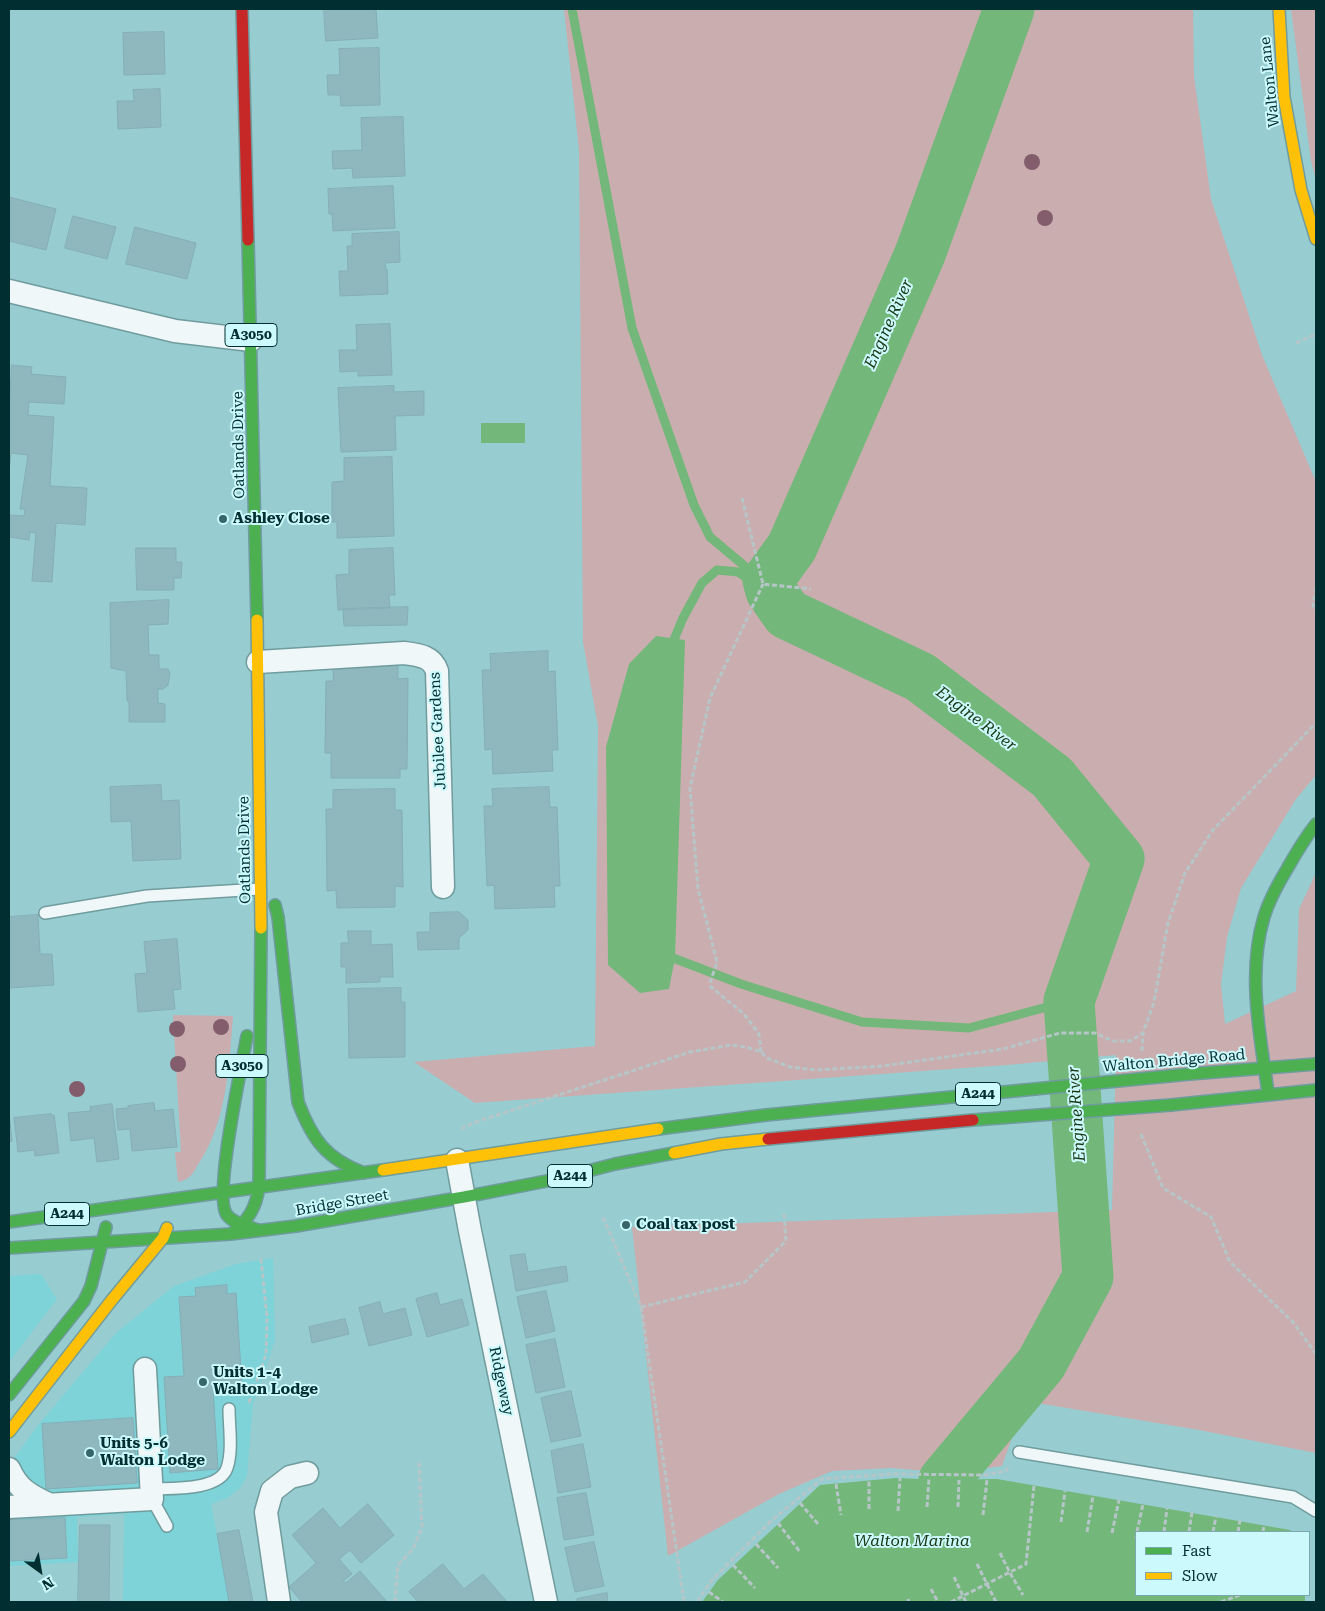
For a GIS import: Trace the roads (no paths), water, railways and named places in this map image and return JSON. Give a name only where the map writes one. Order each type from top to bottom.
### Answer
[{"type":"main road","name":"Oatlands Drive","points":[[242,9],[258,662],[262,941],[259,1187]]},
{"type":"main road","name":"Walton Lane","points":[[1279,9],[1284,97],[1301,190],[1316,239]]},
{"type":"main road","points":[[1268,1096],[1256,1002],[1256,962],[1262,923],[1279,883],[1305,837],[1316,824]]},
{"type":"main road","points":[[260,853],[278,917],[298,1102],[313,1138],[325,1151],[339,1163],[364,1173]]},
{"type":"main road","name":"Oatlands Drive","points":[[223,1192],[225,1164],[262,941]]},
{"type":"main road","name":"Walton Bridge Road","points":[[766,1115],[1264,1067],[1316,1064]]},
{"type":"main road","name":"A244","points":[[1268,1096],[1316,1090]]},
{"type":"main road","name":"Bridge Street","points":[[163,1238],[231,1234],[326,1222],[557,1179],[615,1164],[721,1144],[768,1138],[1268,1096]]},
{"type":"main road","name":"Bridge Street","points":[[223,1192],[766,1115]]},
{"type":"main road","name":"A3050","points":[[231,1234],[243,1226],[254,1210],[259,1187]]},
{"type":"main road","name":"A3050","points":[[223,1192],[226,1214],[243,1226],[261,1231]]},
{"type":"main road","name":"A244","points":[[9,1222],[223,1192]]},
{"type":"main road","points":[[9,1395],[84,1301],[91,1286],[107,1224],[114,1214],[130,1205],[154,1211],[162,1216],[167,1229],[163,1238],[111,1300],[9,1432]]},
{"type":"main road","name":"A244","points":[[9,1248],[163,1238]]},
{"type":"street","points":[[9,291],[175,331],[251,340]]},
{"type":"street","name":"Jubilee Gardens","points":[[258,662],[404,653],[430,659],[437,671],[444,887]]},
{"type":"street","name":"Ridgeway","points":[[457,1160],[546,1602]]},
{"type":"street","points":[[9,1507],[151,1494],[145,1369]]},
{"type":"street","points":[[9,1469],[13,1479],[25,1493],[48,1504]]},
{"type":"street","points":[[279,1602],[266,1512],[272,1491],[290,1477],[307,1473]]},
{"type":"lane","points":[[45,914],[147,896],[260,889]]},
{"type":"lane","points":[[167,1526],[151,1494],[202,1486],[215,1481],[226,1470],[229,1457],[229,1409]]},
{"type":"lane","points":[[1020,1452],[1293,1497],[1316,1511]]},
{"type":"water","points":[[481,423],[525,423],[525,443],[481,443]]},
{"type":"water","points":[[656,636],[685,640],[675,958],[669,989],[640,993],[608,965],[606,747],[629,664]]},
{"type":"water","name":"Walton Marina","points":[[896,1478],[944,1480],[997,1479],[1290,1530],[1135,1531],[1135,1596],[1305,1596],[1305,1602],[702,1602],[718,1580],[820,1485]]},
{"type":"waterway","points":[[572,9],[632,328],[694,505],[710,537],[760,579],[768,580]]},
{"type":"waterway","name":"Engine River","points":[[944,1480],[1041,1364],[1088,1277],[1069,1001],[1119,859],[1052,777],[920,677],[787,614],[771,591],[768,580],[792,547],[920,254],[1009,9]]},
{"type":"waterway","points":[[670,649],[683,618],[702,583],[717,570],[738,572],[759,586],[771,591]]},
{"type":"waterway","points":[[665,952],[668,956],[741,984],[862,1022],[969,1028],[1069,1001]]},
{"type":"place","name":"Ashley Close","points":[[223,519]]},
{"type":"place","name":"Coal tax post","points":[[626,1225]]},
{"type":"place","name":"Units 1-4 Walton Lodge","points":[[203,1382]]},
{"type":"place","name":"Units 5-6 Walton Lodge","points":[[90,1453]]}]
